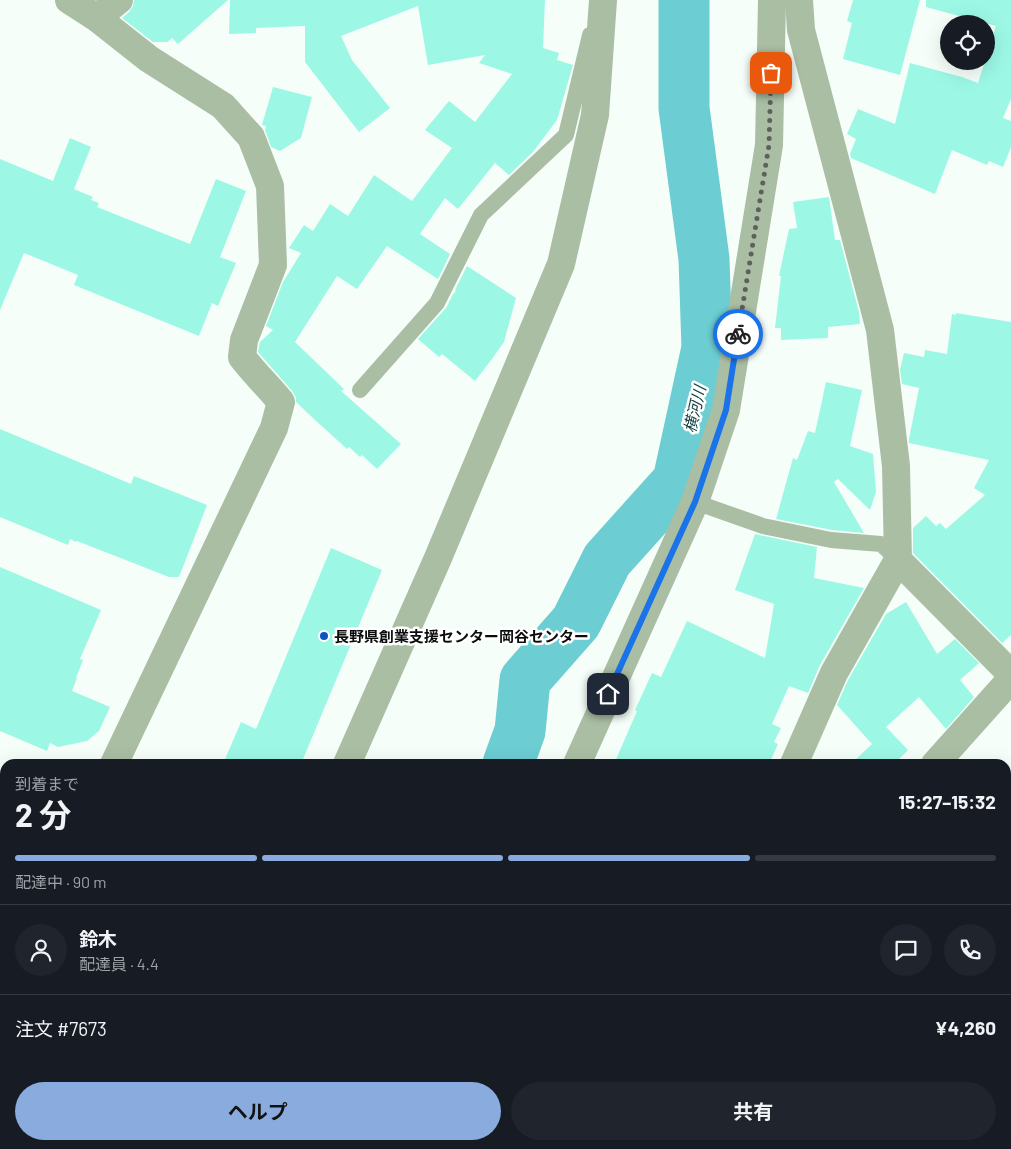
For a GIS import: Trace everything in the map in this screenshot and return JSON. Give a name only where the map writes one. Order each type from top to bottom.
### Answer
[{"type":"street","points":[[69,0],[97,18],[149,59],[223,106],[251,137],[270,186],[273,265],[244,340],[242,358],[281,402],[274,428],[116,759]]},
{"type":"street","points":[[97,18],[119,0]]},
{"type":"street","points":[[349,759],[438,558],[561,264],[595,116],[603,0]]},
{"type":"street","points":[[578,759],[695,502],[726,410],[769,145],[772,0]]},
{"type":"street","points":[[796,759],[834,673],[898,560],[896,466],[880,330],[801,30],[799,0]]},
{"type":"street","points":[[898,560],[1011,674]]},
{"type":"street","points":[[939,759],[1011,679]]},
{"type":"lane","points":[[360,390],[437,303],[481,216],[566,135],[590,35],[601,35]]},
{"type":"lane","points":[[695,502],[763,526],[831,540],[881,544],[898,560]]},
{"type":"building","points":[[134,0],[228,0],[178,44],[172,38],[167,42],[153,42],[122,18],[133,6]]},
{"type":"building","points":[[230,0],[545,0],[543,48],[559,53],[557,60],[573,65],[557,120],[533,152],[509,175],[495,163],[458,209],[445,198],[420,234],[450,254],[438,279],[387,246],[357,289],[337,276],[295,342],[344,389],[341,391],[401,444],[377,469],[362,455],[360,457],[349,447],[347,449],[296,402],[293,392],[258,352],[260,342],[273,330],[266,326],[283,282],[301,253],[289,248],[304,225],[313,231],[330,204],[348,216],[374,175],[412,201],[452,148],[425,130],[449,101],[475,122],[512,74],[479,63],[485,55],[428,65],[418,6],[341,36],[352,60],[390,108],[359,132],[305,62],[305,26],[256,28],[256,33],[229,34]]},
{"type":"building","points":[[853,0],[920,0],[900,75],[843,59],[852,23],[847,21]]},
{"type":"building","points":[[926,0],[1011,0],[1011,99],[1003,118],[1011,121],[1011,147],[1003,167],[989,161],[987,165],[952,150],[935,194],[851,158],[850,154],[856,139],[847,134],[858,109],[895,124],[910,63],[978,83],[982,70],[995,70],[995,15],[955,15],[926,7]]},
{"type":"building","points":[[273,87],[312,97],[301,138],[280,151],[271,147],[265,130],[266,126],[262,125]]},
{"type":"building","points":[[70,138],[91,147],[74,189],[93,197],[91,200],[99,203],[97,207],[190,244],[216,179],[246,191],[220,257],[236,263],[218,306],[212,303],[199,336],[74,285],[78,275],[24,253],[0,310],[0,159],[53,181]]},
{"type":"building","points":[[829,197],[835,240],[840,240],[859,312],[860,324],[828,327],[828,338],[781,340],[781,328],[775,328],[781,276],[779,276],[789,229],[797,228],[793,202]]},
{"type":"building","points":[[467,266],[516,298],[504,342],[475,381],[442,354],[439,357],[418,339],[446,308]]},
{"type":"building","points":[[956,313],[1011,322],[1011,635],[1002,643],[913,553],[913,528],[926,516],[936,526],[940,523],[946,529],[985,495],[974,488],[989,460],[909,443],[919,388],[902,384],[900,370],[904,353],[924,357],[925,350],[947,354],[952,314],[956,315]]},
{"type":"building","points":[[826,382],[862,390],[850,446],[873,454],[876,492],[870,510],[838,479],[834,482],[864,533],[832,530],[776,519],[793,458],[797,460],[808,431],[815,433]]},
{"type":"building","points":[[0,429],[131,484],[134,476],[207,505],[179,577],[169,577],[77,541],[70,539],[68,545],[0,517]]},
{"type":"building","points":[[755,534],[817,547],[814,578],[864,588],[820,665],[808,693],[789,686],[772,724],[781,728],[774,742],[778,744],[771,759],[616,759],[652,673],[661,677],[687,621],[765,658],[774,604],[735,590]]},
{"type":"building","name":"長野県創業支援センター岡谷センター","points":[[331,548],[382,570],[303,759],[225,759],[241,722],[256,729]]},
{"type":"building","points":[[0,567],[101,610],[80,659],[83,660],[72,691],[110,707],[99,731],[87,741],[58,747],[50,743],[47,751],[0,731]]},
{"type":"building","points":[[906,602],[937,654],[955,639],[979,663],[960,680],[974,697],[946,729],[919,697],[886,727],[908,750],[899,759],[856,759],[872,744],[837,705],[848,680],[886,614]]},
{"type":"waterway","name":"横河川","points":[[510,759],[520,731],[525,680],[576,622],[607,560],[678,481],[707,348],[704,259],[684,108],[684,0]]},
{"type":"way so far","points":[[738,334],[769,145],[771,73]]},
{"type":"place","name":"長野県創業支援センター岡谷センター","points":[[324,636]]},
{"type":"route","points":[[608,694],[695,502],[726,410],[738,334]]}]
